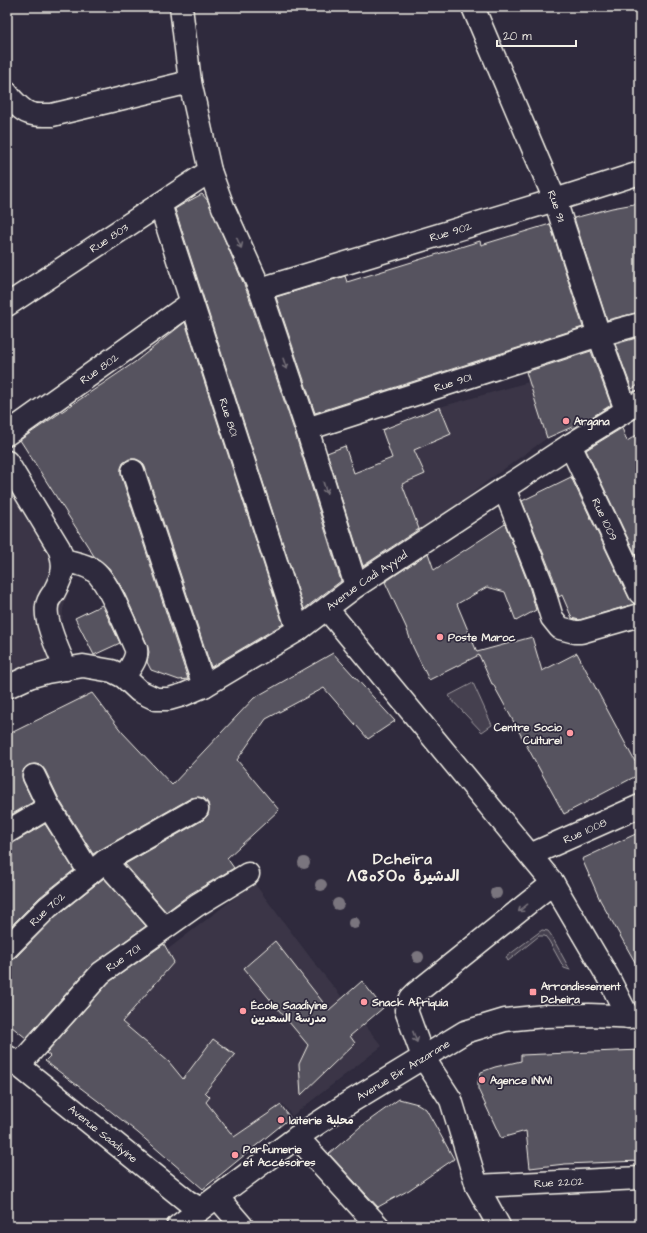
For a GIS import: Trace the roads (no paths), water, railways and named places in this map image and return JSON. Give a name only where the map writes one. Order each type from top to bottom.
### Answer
[{"type":"street","points":[[182,7],[190,82],[210,171],[223,207],[260,289],[307,429],[356,586]]},
{"type":"street","name":"Rue 911","points":[[473,7],[555,200],[598,335],[633,406]]},
{"type":"street","points":[[7,93],[10,99],[28,113],[52,115],[190,82]]},
{"type":"street","name":"Rue 803","points":[[7,305],[210,171]]},
{"type":"street","name":"Rue 902","points":[[260,289],[640,173]]},
{"type":"street","name":"Rue 801","points":[[160,204],[298,630]]},
{"type":"street","name":"Rue 802","points":[[7,434],[191,303]]},
{"type":"street","name":"Rue 901","points":[[307,429],[598,335],[640,324]]},
{"type":"street","name":"Avenue Cadi Ayyad","points":[[74,668],[112,671],[124,677],[139,691],[156,699],[169,699],[204,686],[298,630],[356,586],[570,445],[633,406]]},
{"type":"street","name":"Rue 1009","points":[[570,445],[640,593]]},
{"type":"street","points":[[7,462],[59,548],[64,560],[60,582],[47,606],[50,629],[74,668],[30,677],[7,687]]},
{"type":"street","points":[[133,471],[204,686]]},
{"type":"street","points":[[504,488],[540,582],[552,618],[560,628],[581,632],[640,615]]},
{"type":"street","points":[[64,560],[94,570],[100,575],[108,590],[136,649],[136,659],[124,677]]},
{"type":"street","points":[[327,609],[553,883],[608,977],[634,1017]]},
{"type":"street","points":[[34,776],[49,807],[97,867],[164,928]]},
{"type":"street","name":"Rue 1008","points":[[530,855],[640,806]]},
{"type":"street","points":[[7,832],[49,807]]},
{"type":"street","name":"Rue 702","points":[[7,948],[48,907],[97,867],[197,809]]},
{"type":"street","name":"Rue 701","points":[[13,1060],[101,973],[197,905],[248,874]]},
{"type":"street","points":[[499,1226],[477,1186],[451,1100],[423,1057],[406,1010],[411,998],[553,883]]},
{"type":"street","name":"Avenue Bir Anzarane","points":[[178,1226],[297,1137],[465,1032],[505,1020],[545,1016],[589,1015],[634,1017]]},
{"type":"street","name":"Avenue Saadiyine","points":[[13,1060],[187,1201],[200,1209]]},
{"type":"street","points":[[297,1137],[378,1226]]},
{"type":"street","name":"Rue 2202","points":[[477,1186],[640,1178]]},
{"type":"street","points":[[217,1197],[242,1226]]},
{"type":"place","name":"Argana","points":[[566,421]]},
{"type":"place","name":"Poste Maroc","points":[[440,637]]},
{"type":"place","name":"Centre Socio Culturel","points":[[570,733]]},
{"type":"place","name":"Arrondissement Dcheira","points":[[533,992]]},
{"type":"place","name":"Snack Afriquia","points":[[364,1002]]},
{"type":"place","name":"École Saadiyine مدرسة السعديين","points":[[243,1011]]},
{"type":"place","name":"Agence INWI","points":[[482,1080]]},
{"type":"place","name":"laiterie محلبة","points":[[281,1120]]},
{"type":"place","name":"Parfumerie et Accésoires","points":[[235,1155]]},
{"type":"district","name":"Dcheïra ⴷⵛⴰⵢⵔⴰ الدشيرة","points":[[403,868]]}]
